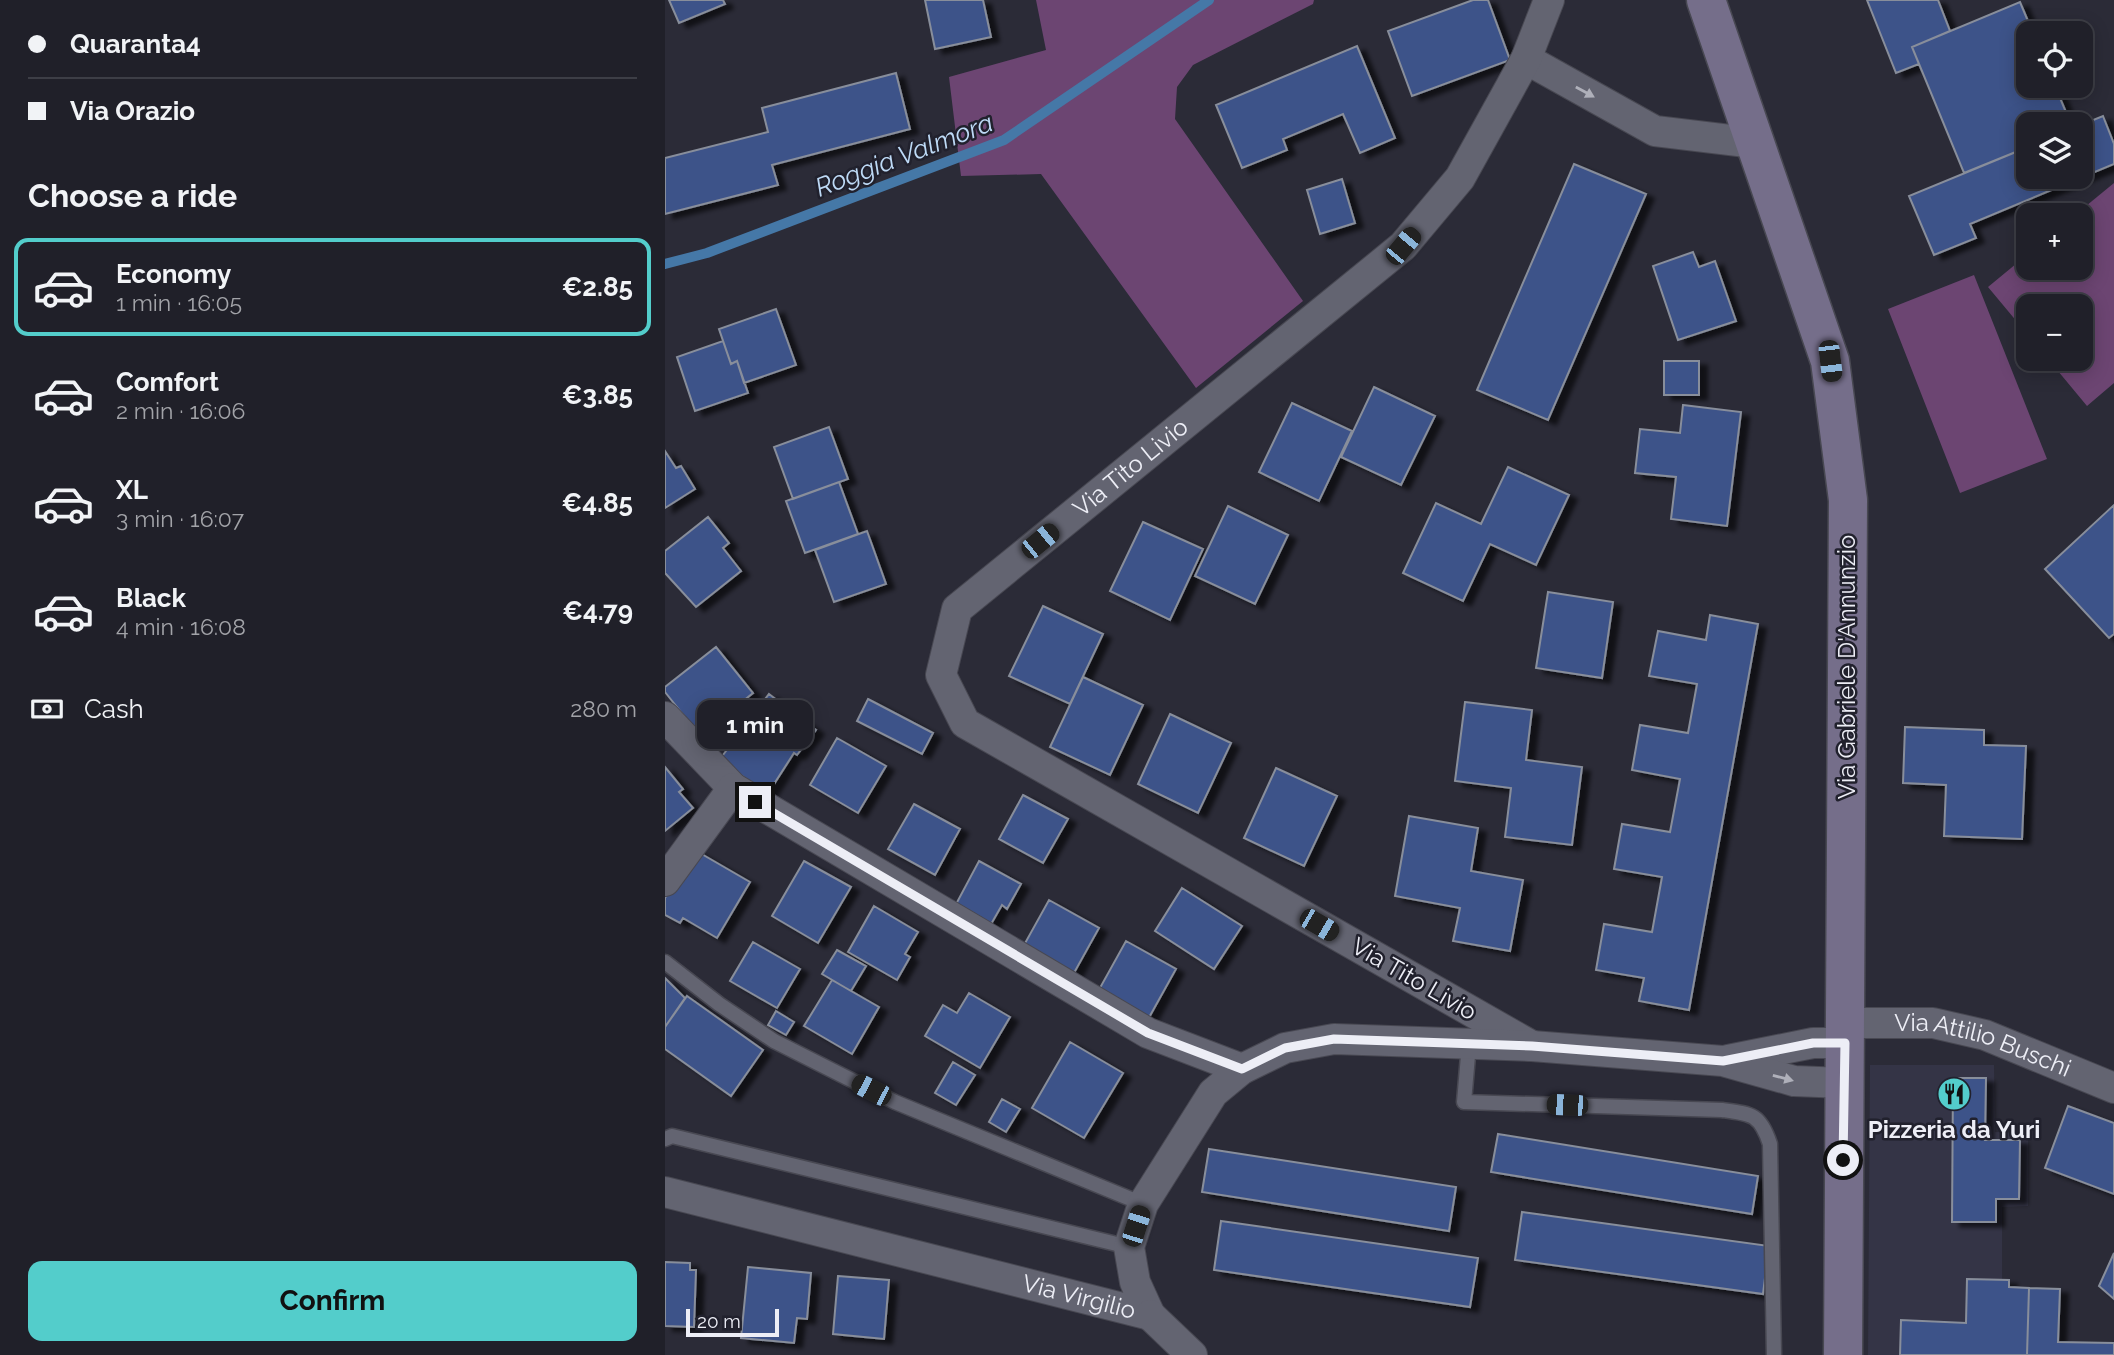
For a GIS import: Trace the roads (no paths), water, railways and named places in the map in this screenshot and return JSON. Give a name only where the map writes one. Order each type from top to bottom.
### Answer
[{"type":"main road","name":"Via Gabriele D'Annunzio","points":[[1706,0],[1830,361],[1848,500],[1843,1355]]},
{"type":"street","name":"Via Tito Livio","points":[[1532,1046],[965,723],[941,675],[957,609],[1403,246],[1460,178],[1526,59],[1549,0]]},
{"type":"street","points":[[1526,59],[1655,131],[1755,143]]},
{"type":"street","points":[[665,717],[733,788],[1148,1033],[1242,1069]]},
{"type":"street","points":[[665,881],[733,788]]},
{"type":"street","name":"Via Attilio Buschi","points":[[1845,1033],[1933,1023],[1985,1035],[2114,1088]]},
{"type":"street","name":"Via Virgilio","points":[[1723,1061],[1813,1043],[1845,1033]]},
{"type":"street","name":"Via Virgilio","points":[[1150,1315],[1135,1282],[1129,1248],[1143,1204],[1213,1093],[1242,1069],[1285,1048],[1334,1039],[1532,1046],[1723,1061],[1794,1081],[1844,1083]]},
{"type":"street","name":"Via Virgilio","points":[[665,1192],[1150,1315]]},
{"type":"street","points":[[1150,1315],[1192,1355]]},
{"type":"lane","points":[[665,962],[719,1004],[774,1041],[895,1102],[1143,1204]]},
{"type":"lane","points":[[1469,1044],[1464,1102],[1722,1110],[1752,1114],[1764,1126],[1770,1144],[1774,1355]]},
{"type":"lane","points":[[665,1139],[672,1136],[1129,1248]]},
{"type":"waterway","name":"Roggia Valmora","points":[[665,264],[707,253],[1004,140],[1209,0]]},
{"type":"place","name":"Pizzeria da Yuri","points":[[1954,1094]]}]
